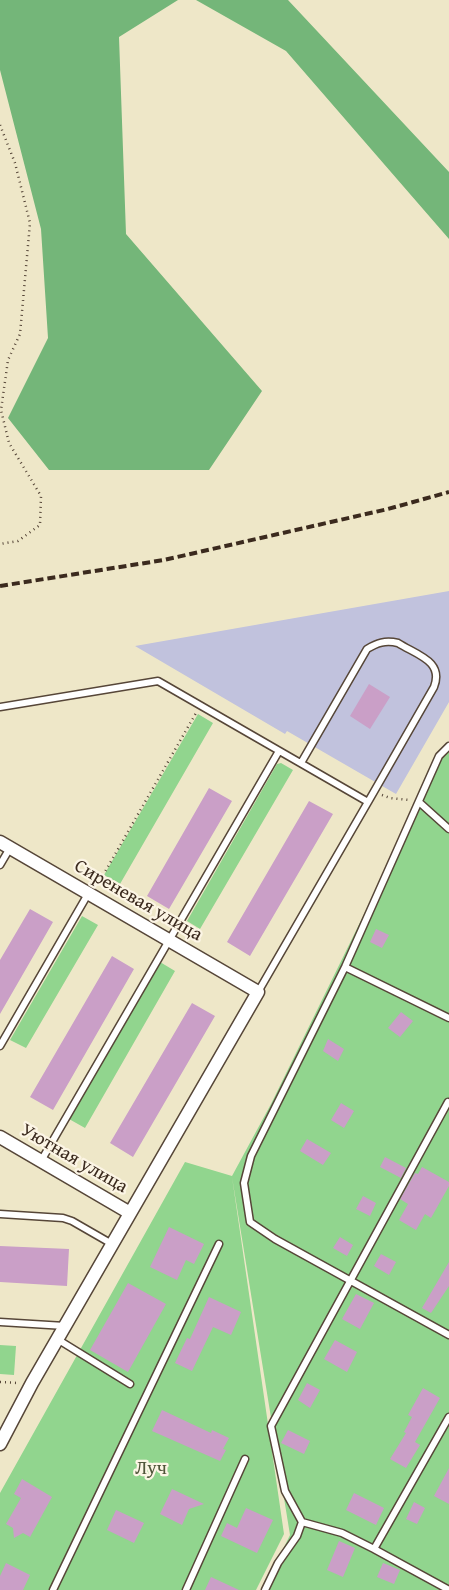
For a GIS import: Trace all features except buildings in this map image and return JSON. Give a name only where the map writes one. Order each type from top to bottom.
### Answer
[{"type":"street","name":"Сиреневая улица","points":[[5,845],[258,992]]},
{"type":"street","points":[[0,1444],[130,1212],[258,992]]},
{"type":"street","name":"Уютная улица","points":[[0,1137],[130,1212]]},
{"type":"lane","points":[[258,992],[434,687],[437,674],[433,664],[398,643],[384,642],[367,649],[301,763]]},
{"type":"lane","points":[[0,707],[156,681],[368,802]]},
{"type":"lane","points":[[449,746],[439,756],[345,967],[250,1156],[244,1183],[250,1222],[275,1239],[449,1335]]},
{"type":"lane","points":[[41,1161],[279,751]]},
{"type":"lane","points":[[419,802],[449,829]]},
{"type":"lane","points":[[0,865],[5,845]]},
{"type":"lane","points":[[0,1046],[90,894]]},
{"type":"lane","points":[[345,967],[449,1018]]},
{"type":"lane","points":[[448,1102],[271,1426],[285,1491],[302,1522],[342,1533],[448,1590]]},
{"type":"lane","points":[[0,1214],[63,1218],[72,1221],[112,1244]]},
{"type":"lane","points":[[53,1590],[219,1244]]},
{"type":"lane","points":[[0,1322],[65,1326]]},
{"type":"lane","points":[[57,1340],[130,1384]]},
{"type":"lane","points":[[374,1549],[449,1416]]},
{"type":"lane","points":[[186,1590],[244,1459]]},
{"type":"lane","points":[[264,1590],[278,1563],[297,1536],[302,1522]]},
{"type":"path","points":[[0,125],[15,163],[30,223],[20,334],[8,360],[1,410],[8,443],[41,496],[40,525],[18,541],[0,544]]},
{"type":"path","points":[[90,894],[201,705]]},
{"type":"path","points":[[374,791],[390,798],[419,802]]},
{"type":"shaded area","points":[[449,591],[449,702],[396,794],[287,731],[285,734],[135,646]]},
{"type":"green space","points":[[0,0],[178,0],[119,37],[126,234],[262,391],[209,470],[49,470],[8,418],[48,338],[41,229],[0,70]]},
{"type":"green space","points":[[196,0],[288,0],[449,172],[449,239],[286,51]]},
{"type":"green space","points":[[198,714],[213,723],[120,884],[104,875]]},
{"type":"green space","name":"Луч","points":[[449,746],[449,1590],[263,1590],[290,1535],[232,1177],[284,1534],[256,1590],[0,1590],[0,1493],[185,1162],[232,1176],[271,1104],[445,749]]},
{"type":"green space","points":[[281,763],[293,770],[200,929],[187,921],[277,764]]},
{"type":"green space","points":[[82,916],[98,925],[26,1048],[10,1040]]},
{"type":"green space","points":[[160,962],[175,971],[85,1128],[69,1119]]},
{"type":"green space","points":[[0,1345],[16,1346],[14,1375],[0,1374]]},
{"type":"railway","points":[[0,586],[164,560],[388,509],[449,492]]}]
